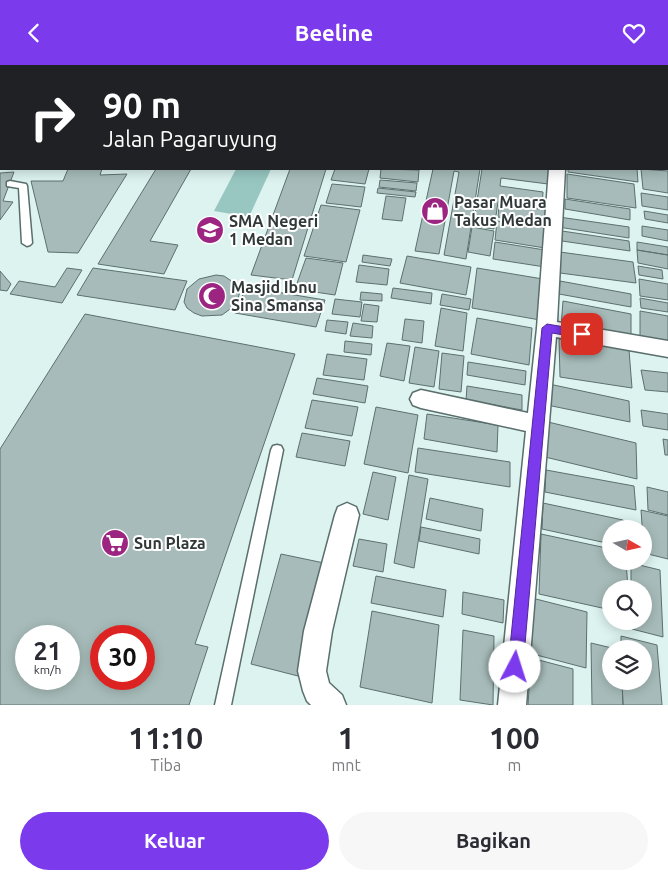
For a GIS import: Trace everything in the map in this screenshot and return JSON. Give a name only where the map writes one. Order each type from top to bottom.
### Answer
[{"type":"street","points":[[512,705],[547,328],[557,170]]},
{"type":"street","points":[[547,328],[668,349]]},
{"type":"street","points":[[421,399],[537,424]]},
{"type":"street","points":[[332,705],[317,691],[312,671],[318,631],[347,515]]},
{"type":"lane","points":[[10,184],[24,186],[27,243]]},
{"type":"lane","points":[[223,705],[277,450]]},
{"type":"shaded area","points":[[235,170],[271,170],[249,217],[214,211]]},
{"type":"building","points":[[68,170],[102,170],[100,175],[127,174],[78,253],[48,252],[31,181],[63,181]]},
{"type":"building","points":[[155,170],[190,170],[150,241],[178,245],[164,274],[98,264]]},
{"type":"building","points":[[290,170],[326,170],[292,280],[251,275]]},
{"type":"building","points":[[335,170],[369,170],[365,184],[331,180]]},
{"type":"building","points":[[381,170],[419,170],[418,182],[380,178]]},
{"type":"building","name":"Pasar Muara Takus Medan","points":[[433,170],[480,170],[466,259],[444,255],[459,172],[454,171],[439,254],[415,251]]},
{"type":"building","points":[[482,170],[549,170],[548,184],[501,178],[500,186],[543,192],[542,209],[498,202],[494,229],[473,226]]},
{"type":"building","points":[[568,170],[637,170],[638,182],[568,172]]},
{"type":"building","points":[[641,170],[668,171],[668,193],[643,189]]},
{"type":"building","points":[[14,172],[3,201],[13,202],[0,220],[0,173]]},
{"type":"building","points":[[567,174],[634,184],[636,208],[567,198]]},
{"type":"building","points":[[380,180],[417,183],[416,191],[379,187]]},
{"type":"building","points":[[332,184],[365,187],[361,207],[326,203]]},
{"type":"building","points":[[378,188],[416,192],[415,197],[377,193]]},
{"type":"building","points":[[641,193],[668,197],[668,210],[642,206]]},
{"type":"building","points":[[386,196],[406,198],[402,221],[382,219]]},
{"type":"building","points":[[565,199],[630,209],[630,220],[565,209]]},
{"type":"building","points":[[499,204],[547,210],[546,224],[498,217]]},
{"type":"building","points":[[321,205],[360,210],[346,262],[304,256]]},
{"type":"building","points":[[644,211],[668,215],[668,223],[645,219]]},
{"type":"building","points":[[559,217],[629,227],[629,238],[558,227]]},
{"type":"building","points":[[497,221],[546,228],[545,248],[495,240]]},
{"type":"building","points":[[642,226],[668,230],[668,241],[642,236]]},
{"type":"building","points":[[472,227],[494,231],[490,256],[468,252]]},
{"type":"building","points":[[562,231],[629,241],[630,251],[562,241]]},
{"type":"building","points":[[495,242],[545,250],[545,267],[493,259]]},
{"type":"building","points":[[637,242],[668,247],[668,255],[637,250]]},
{"type":"building","points":[[637,250],[668,255],[668,269],[638,263]]},
{"type":"building","points":[[560,252],[633,262],[636,283],[560,273]]},
{"type":"building","points":[[363,255],[392,259],[390,266],[362,262]]},
{"type":"building","points":[[407,256],[471,267],[466,295],[400,283]]},
{"type":"building","points":[[306,258],[343,263],[335,295],[295,289]]},
{"type":"building","points":[[359,265],[389,269],[387,285],[356,282]]},
{"type":"building","points":[[638,266],[662,270],[663,279],[639,275]]},
{"type":"building","points":[[67,268],[82,270],[62,303],[10,294],[19,281],[55,287]]},
{"type":"building","points":[[93,268],[187,281],[175,310],[77,295]]},
{"type":"building","points":[[477,268],[543,279],[540,320],[472,308]]},
{"type":"building","points":[[0,271],[11,284],[7,291],[0,290]]},
{"type":"building","name":"Masjid Ibnu Sina Smansa","points":[[216,275],[224,276],[236,284],[240,290],[237,304],[222,315],[202,316],[187,308],[184,302],[187,289],[199,279]]},
{"type":"building","points":[[639,279],[668,284],[668,300],[640,296]]},
{"type":"building","points":[[560,281],[631,294],[631,307],[559,294]]},
{"type":"building","points":[[246,287],[325,300],[316,327],[235,313]]},
{"type":"building","points":[[393,288],[432,293],[431,304],[391,298]]},
{"type":"building","points":[[361,292],[382,294],[382,301],[360,300]]},
{"type":"building","points":[[442,294],[471,299],[469,310],[440,305]]},
{"type":"building","points":[[640,298],[668,303],[668,312],[641,308]]},
{"type":"building","points":[[335,299],[362,302],[360,317],[332,314]]},
{"type":"building","points":[[563,301],[631,314],[631,341],[561,327]]},
{"type":"building","points":[[364,304],[379,306],[377,322],[361,321]]},
{"type":"building","points":[[441,308],[467,313],[463,351],[435,346]]},
{"type":"building","points":[[640,311],[668,316],[668,341],[640,336]]},
{"type":"building","name":"Sun Plaza","points":[[85,314],[295,354],[195,644],[208,647],[189,705],[0,705],[0,449]]},
{"type":"building","points":[[477,318],[532,328],[529,365],[471,354]]},
{"type":"building","points":[[405,319],[424,321],[422,343],[402,340]]},
{"type":"building","points":[[327,320],[348,322],[346,334],[325,331]]},
{"type":"building","points":[[353,323],[373,326],[372,338],[350,336]]},
{"type":"building","points":[[559,339],[629,350],[632,388],[560,377]]},
{"type":"building","points":[[345,341],[372,344],[371,355],[344,352]]},
{"type":"building","points":[[387,343],[410,346],[404,381],[380,376]]},
{"type":"building","points":[[415,347],[439,351],[434,387],[409,383]]},
{"type":"building","points":[[442,353],[464,356],[461,392],[439,389]]},
{"type":"building","points":[[327,354],[367,359],[364,380],[323,375]]},
{"type":"building","points":[[468,362],[526,371],[525,385],[467,375]]},
{"type":"building","points":[[641,370],[668,373],[668,392],[645,390]]},
{"type":"building","points":[[317,378],[368,386],[365,403],[313,394]]},
{"type":"building","points":[[549,384],[629,401],[630,422],[547,405]]},
{"type":"building","points":[[467,386],[522,395],[522,410],[466,400]]},
{"type":"building","points":[[312,400],[358,407],[352,436],[305,428]]},
{"type":"building","points":[[376,407],[418,415],[408,473],[364,464]]},
{"type":"building","points":[[641,410],[668,414],[668,430],[643,426]]},
{"type":"building","points":[[427,414],[498,425],[497,452],[424,439]]},
{"type":"building","points":[[548,422],[636,443],[637,479],[545,457]]},
{"type":"building","points":[[302,433],[350,441],[345,466],[296,457]]},
{"type":"building","points":[[663,439],[668,440],[668,455],[665,455]]},
{"type":"building","points":[[418,448],[510,462],[510,487],[415,472]]},
{"type":"building","points":[[546,470],[634,486],[636,510],[545,492]]},
{"type":"building","points":[[373,472],[396,477],[388,520],[363,514]]},
{"type":"building","points":[[409,475],[428,479],[414,568],[394,563]]},
{"type":"building","points":[[647,487],[668,492],[668,515],[648,510]]},
{"type":"building","points":[[430,498],[483,509],[481,531],[426,519]]},
{"type":"building","points":[[543,503],[623,520],[602,520],[602,542],[542,529]]},
{"type":"building","points":[[641,510],[668,516],[668,559],[652,555],[652,520],[642,520]]},
{"type":"building","points":[[421,527],[480,539],[479,554],[419,541]]},
{"type":"building","points":[[541,534],[602,547],[602,570],[627,570],[627,580],[602,580],[602,608],[539,594]]},
{"type":"building","points":[[359,539],[387,544],[383,572],[353,566]]},
{"type":"building","points":[[281,554],[324,563],[298,676],[251,664]]},
{"type":"building","points":[[652,568],[660,570],[663,637],[636,630],[652,630],[652,580],[631,580],[631,570],[652,570]]},
{"type":"building","points":[[376,576],[446,590],[443,617],[371,603]]},
{"type":"building","points":[[463,592],[504,600],[503,623],[462,614]]},
{"type":"building","points":[[528,597],[587,612],[586,668],[525,652]]},
{"type":"building","points":[[372,611],[439,625],[432,703],[360,687]]},
{"type":"building","points":[[463,630],[494,636],[493,705],[460,700]]},
{"type":"building","points":[[621,636],[637,640],[621,640]]},
{"type":"building","points":[[591,643],[602,646],[602,690],[622,690],[623,705],[592,705]]},
{"type":"building","points":[[652,644],[657,645],[662,705],[623,705],[622,690],[652,690]]},
{"type":"building","points":[[531,658],[573,669],[573,705],[528,705]]},
{"type":"place","name":"Pasar Muara Takus Medan","points":[[435,211]]},
{"type":"place","name":"SMA Negeri 1 Medan","points":[[210,230]]},
{"type":"place","name":"Masjid Ibnu Sina Smansa","points":[[212,296]]},
{"type":"place","name":"Sun Plaza","points":[[115,543]]},
{"type":"route","points":[[515,667],[547,328],[582,334]]}]
